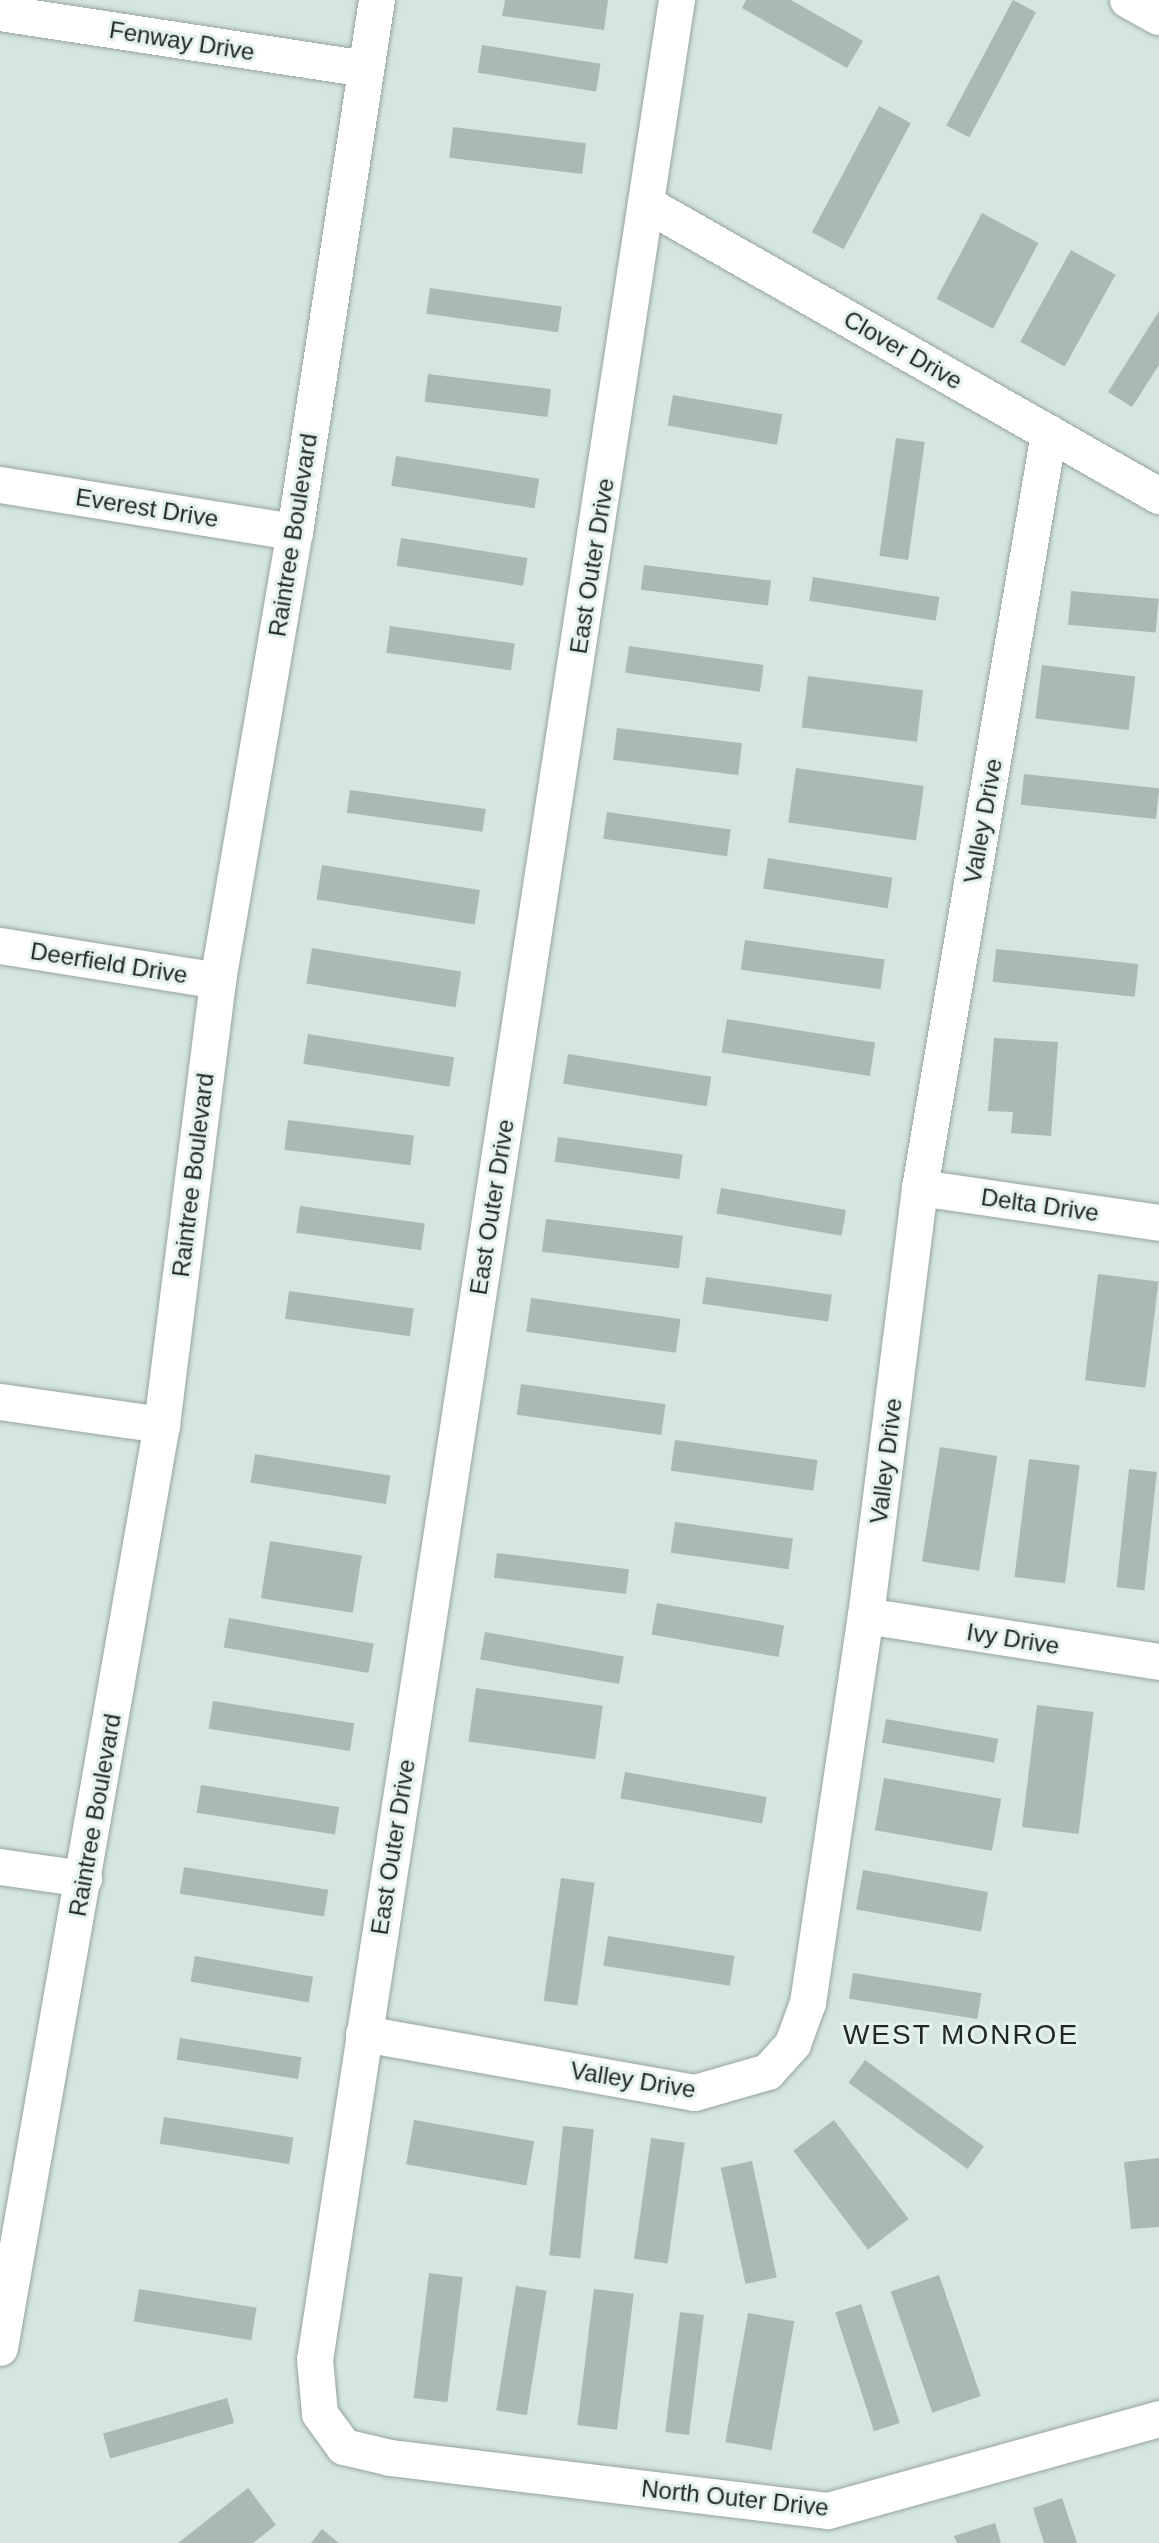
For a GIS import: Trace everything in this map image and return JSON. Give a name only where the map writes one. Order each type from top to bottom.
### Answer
[{"type":"street","name":"Raintree Boulevard","points":[[0,2348],[3,2294],[84,1879],[162,1425],[218,981],[295,532],[377,0]]},
{"type":"street","name":"East Outer Drive","points":[[320,2414],[315,2359],[648,205],[677,0]]},
{"type":"street","points":[[1128,0],[1159,17]]},
{"type":"street","name":"Fenway Drive","points":[[0,13],[364,69]]},
{"type":"street","name":"Clover Drive","points":[[648,205],[1159,496]]},
{"type":"street","name":"Valley Drive","points":[[364,2034],[695,2093],[768,2072],[793,2044],[808,2003],[866,1616],[920,1188],[1049,433]]},
{"type":"street","name":"Everest Drive","points":[[0,485],[295,532]]},
{"type":"street","name":"Deerfield Drive","points":[[0,946],[218,981]]},
{"type":"street","name":"Delta Drive","points":[[920,1188],[1159,1223]]},
{"type":"street","points":[[0,1402],[162,1425]]},
{"type":"street","name":"Ivy Drive","points":[[866,1616],[1159,1662]]},
{"type":"street","points":[[0,1867],[84,1879]]},
{"type":"street","name":"North Outer Drive","points":[[320,2414],[344,2447],[391,2458],[828,2511],[1159,2419]]},
{"type":"building","points":[[505,0],[608,0],[604,30],[502,16]]},
{"type":"building","points":[[746,0],[791,0],[863,41],[847,68],[742,8]]},
{"type":"building","points":[[1013,0],[1036,12],[969,138],[946,125]]},
{"type":"building","points":[[482,45],[601,64],[596,91],[478,73]]},
{"type":"building","points":[[879,106],[911,123],[844,249],[812,232]]},
{"type":"building","points":[[453,127],[586,143],[582,174],[449,158]]},
{"type":"building","points":[[982,213],[1039,243],[993,329],[936,299]]},
{"type":"building","points":[[1071,250],[1116,275],[1065,367],[1020,342]]},
{"type":"building","points":[[430,288],[562,307],[558,332],[426,314]]},
{"type":"building","points":[[1159,311],[1159,365],[1132,407],[1108,392]]},
{"type":"building","points":[[428,374],[551,389],[548,417],[425,402]]},
{"type":"building","points":[[673,395],[782,414],[777,445],[668,426]]},
{"type":"building","points":[[896,438],[925,442],[908,560],[879,556]]},
{"type":"building","points":[[396,456],[539,479],[535,508],[391,486]]},
{"type":"building","points":[[401,538],[527,558],[523,586],[397,566]]},
{"type":"building","points":[[644,565],[771,581],[768,605],[641,590]]},
{"type":"building","points":[[813,577],[939,597],[936,621],[809,601]]},
{"type":"building","points":[[1071,591],[1159,599],[1156,633],[1068,625]]},
{"type":"building","points":[[390,626],[515,644],[511,670],[386,653]]},
{"type":"building","points":[[629,646],[764,665],[760,692],[625,673]]},
{"type":"building","points":[[1042,665],[1135,676],[1129,730],[1035,719]]},
{"type":"building","points":[[808,676],[923,690],[917,742],[802,728]]},
{"type":"building","points":[[617,728],[742,743],[738,775],[613,760]]},
{"type":"building","points":[[796,768],[924,786],[916,840],[788,822]]},
{"type":"building","points":[[1024,774],[1159,788],[1156,819],[1021,805]]},
{"type":"building","points":[[350,790],[486,809],[482,832],[347,813]]},
{"type":"building","points":[[607,812],[731,829],[727,856],[603,839]]},
{"type":"building","points":[[768,858],[892,878],[888,908],[763,889]]},
{"type":"building","points":[[322,865],[480,890],[475,925],[317,900]]},
{"type":"building","points":[[745,940],[885,960],[880,989],[741,970]]},
{"type":"building","points":[[312,948],[461,972],[456,1007],[306,984]]},
{"type":"building","points":[[996,949],[1138,964],[1135,997],[993,982]]},
{"type":"building","points":[[727,1019],[875,1042],[870,1076],[722,1053]]},
{"type":"building","points":[[308,1034],[454,1057],[449,1087],[303,1064]]},
{"type":"building","points":[[994,1038],[1058,1042],[1051,1136],[1011,1133],[1013,1112],[988,1111]]},
{"type":"building","points":[[568,1054],[711,1077],[707,1106],[563,1084]]},
{"type":"building","points":[[288,1120],[414,1135],[410,1165],[284,1150]]},
{"type":"building","points":[[558,1137],[683,1155],[679,1179],[555,1162]]},
{"type":"building","points":[[721,1188],[846,1210],[842,1236],[716,1214]]},
{"type":"building","points":[[300,1206],[425,1224],[421,1250],[296,1233]]},
{"type":"building","points":[[546,1219],[683,1236],[679,1269],[542,1252]]},
{"type":"building","points":[[1098,1274],[1159,1281],[1146,1388],[1085,1380]]},
{"type":"building","points":[[706,1277],[832,1295],[828,1321],[702,1304]]},
{"type":"building","points":[[289,1291],[414,1309],[410,1336],[285,1319]]},
{"type":"building","points":[[531,1298],[681,1319],[676,1353],[526,1332]]},
{"type":"building","points":[[521,1384],[666,1404],[661,1435],[517,1415]]},
{"type":"building","points":[[675,1440],[818,1460],[813,1491],[671,1471]]},
{"type":"building","points":[[940,1447],[997,1456],[979,1571],[922,1562]]},
{"type":"building","points":[[255,1454],[390,1475],[386,1504],[250,1483]]},
{"type":"building","points":[[1029,1459],[1080,1465],[1065,1583],[1014,1577]]},
{"type":"building","points":[[1129,1469],[1157,1472],[1144,1590],[1117,1587]]},
{"type":"building","points":[[675,1522],[793,1539],[789,1569],[671,1553]]},
{"type":"building","points":[[270,1541],[362,1556],[353,1613],[261,1598]]},
{"type":"building","points":[[497,1553],[629,1569],[626,1594],[494,1578]]},
{"type":"building","points":[[657,1603],[784,1625],[778,1657],[651,1635]]},
{"type":"building","points":[[229,1618],[374,1644],[369,1673],[224,1648]]},
{"type":"building","points":[[485,1632],[624,1656],[619,1684],[480,1660]]},
{"type":"building","points":[[476,1688],[603,1706],[595,1759],[468,1741]]},
{"type":"building","points":[[213,1701],[354,1723],[350,1751],[209,1729]]},
{"type":"building","points":[[1037,1705],[1094,1712],[1079,1834],[1022,1827]]},
{"type":"building","points":[[886,1719],[998,1739],[994,1762],[882,1743]]},
{"type":"building","points":[[625,1772],[767,1797],[762,1824],[620,1799]]},
{"type":"building","points":[[884,1778],[1001,1799],[992,1851],[875,1830]]},
{"type":"building","points":[[201,1785],[339,1807],[335,1835],[197,1813]]},
{"type":"building","points":[[184,1867],[328,1890],[324,1917],[180,1894]]},
{"type":"building","points":[[863,1870],[988,1892],[981,1931],[856,1909]]},
{"type":"building","points":[[561,1878],[595,1883],[577,2006],[544,2001]]},
{"type":"building","points":[[608,1936],[734,1956],[730,1986],[603,1966]]},
{"type":"building","points":[[195,1956],[313,1977],[309,2002],[190,1982]]},
{"type":"building","points":[[853,1973],[981,1993],[977,2019],[849,1999]]},
{"type":"building","points":[[180,2038],[301,2057],[298,2079],[177,2060]]},
{"type":"building","points":[[865,2060],[984,2146],[967,2169],[849,2083]]},
{"type":"building","points":[[164,2117],[293,2137],[289,2164],[160,2144]]},
{"type":"building","points":[[414,2120],[534,2141],[526,2186],[406,2164]]},
{"type":"building","points":[[834,2120],[909,2219],[868,2250],[793,2151]]},
{"type":"building","points":[[563,2126],[594,2129],[580,2259],[549,2255]]},
{"type":"building","points":[[651,2138],[685,2143],[668,2264],[634,2259]]},
{"type":"building","points":[[1159,2158],[1159,2227],[1131,2229],[1124,2162]]},
{"type":"building","points":[[752,2161],[777,2277],[745,2284],[721,2168]]},
{"type":"building","points":[[429,2273],[463,2277],[447,2402],[414,2398]]},
{"type":"building","points":[[939,2275],[981,2396],[932,2413],[891,2292]]},
{"type":"building","points":[[516,2286],[547,2291],[527,2415],[496,2410]]},
{"type":"building","points":[[139,2289],[257,2308],[251,2340],[134,2322]]},
{"type":"building","points":[[594,2289],[634,2294],[617,2430],[577,2425]]},
{"type":"building","points":[[861,2304],[900,2423],[874,2431],[835,2312]]},
{"type":"building","points":[[680,2312],[704,2315],[689,2435],[665,2432]]},
{"type":"building","points":[[748,2313],[794,2321],[772,2450],[725,2442]]},
{"type":"building","points":[[227,2398],[234,2423],[110,2459],[103,2434]]},
{"type":"building","points":[[248,2488],[276,2525],[253,2543],[178,2543]]},
{"type":"building","points":[[1062,2498],[1077,2543],[1044,2543],[1033,2508]]},
{"type":"building","points":[[995,2523],[1001,2543],[957,2543],[954,2536]]},
{"type":"building","points":[[322,2529],[339,2543],[311,2543]]},
{"type":"district","name":"WEST MONROE","points":[[961,2035]]}]
